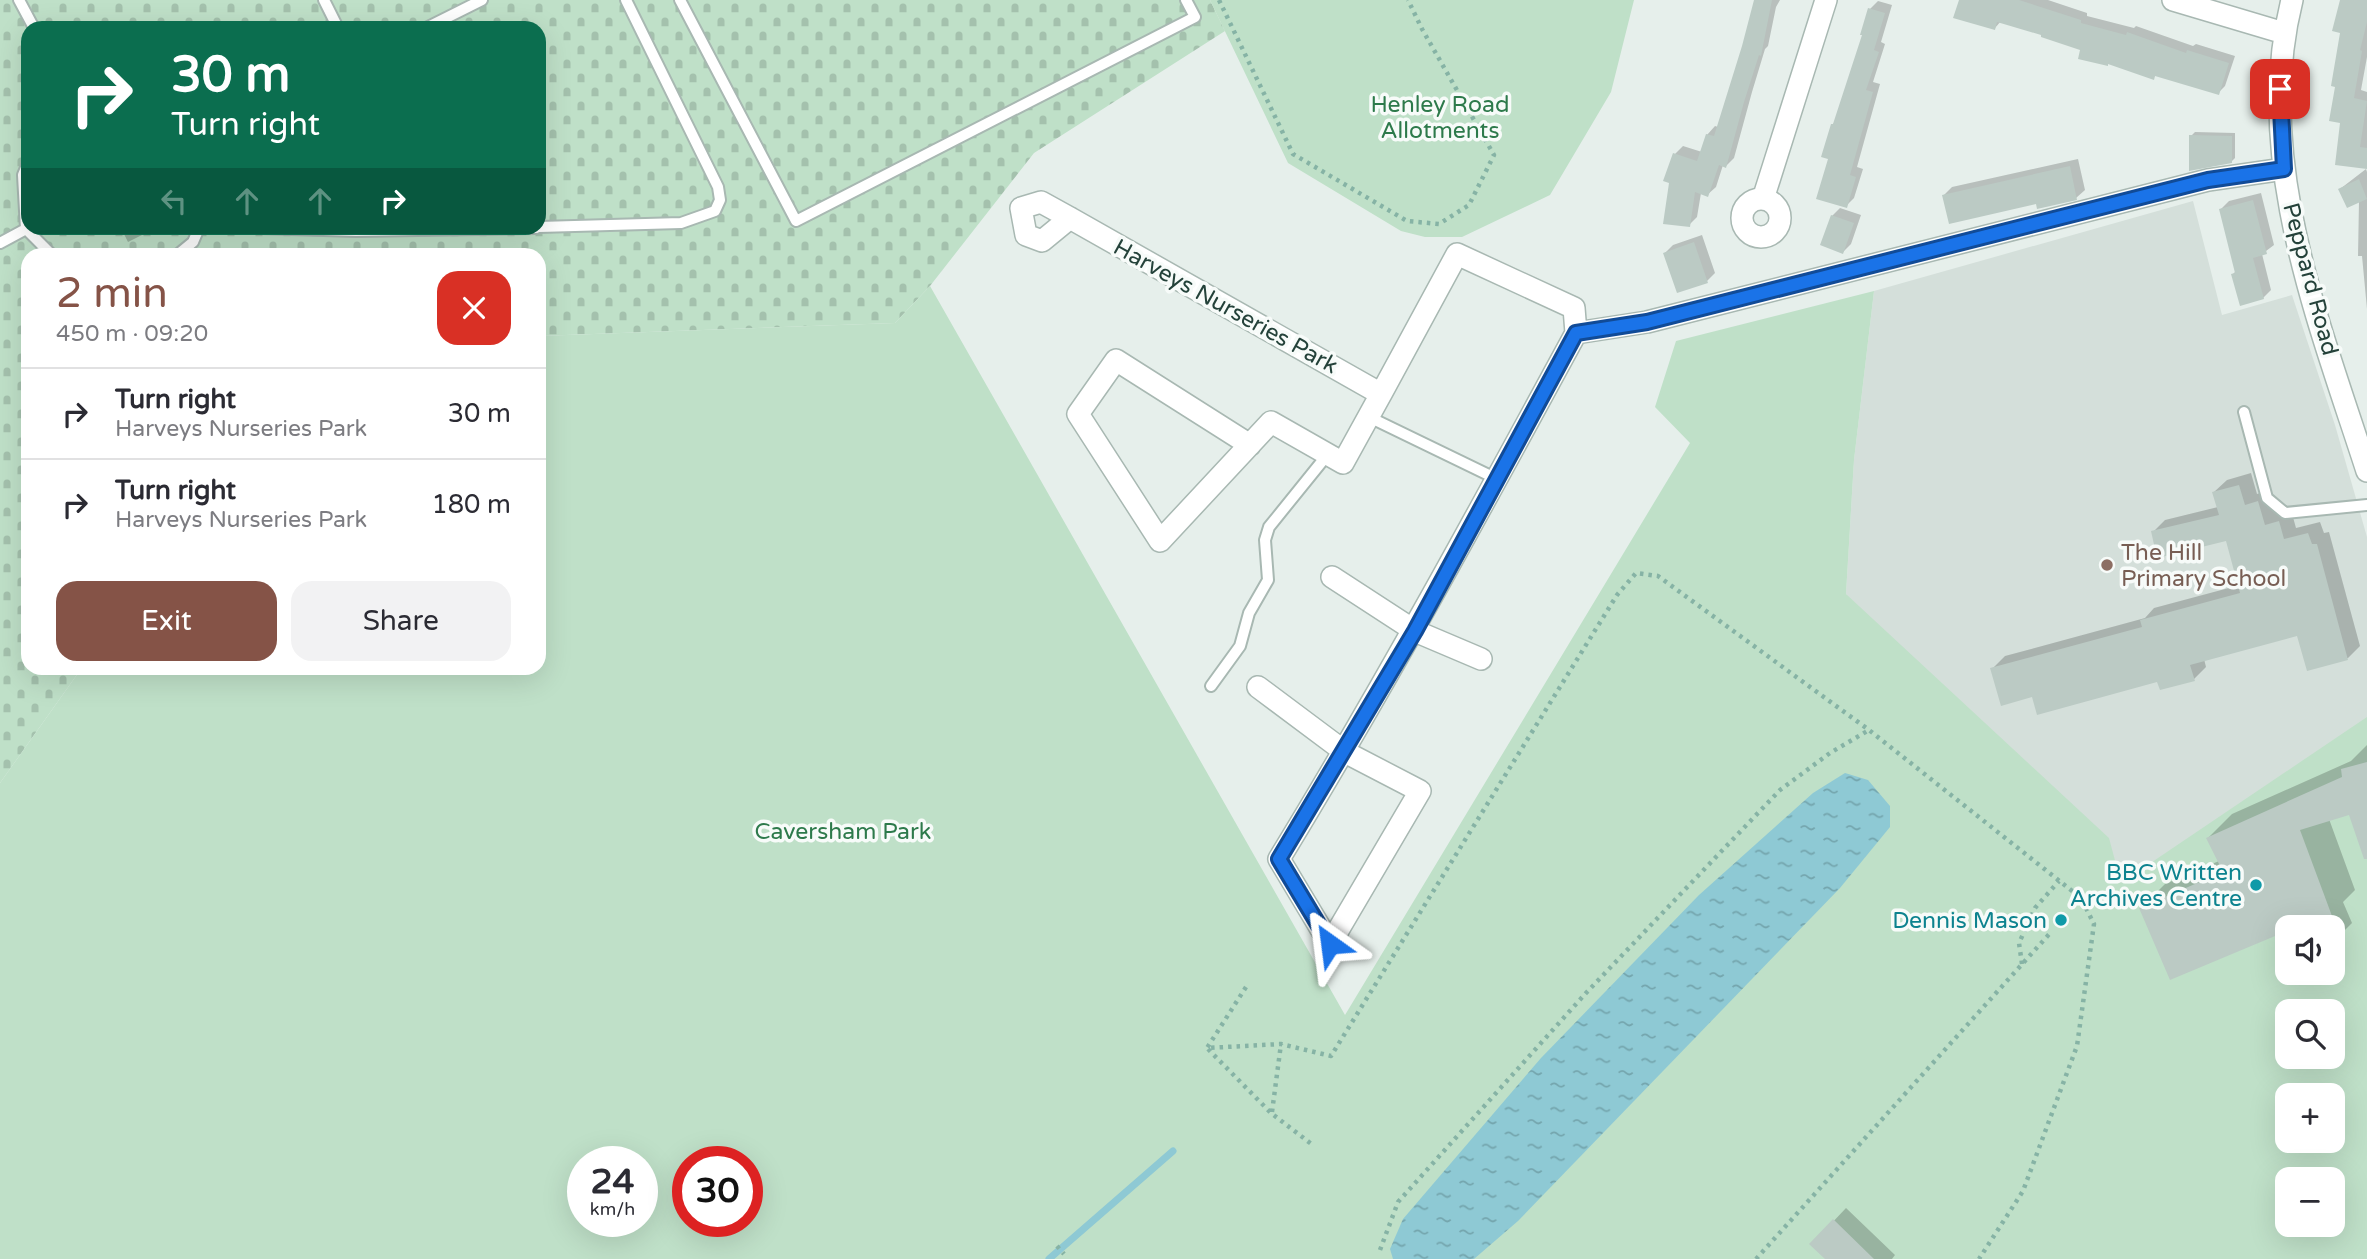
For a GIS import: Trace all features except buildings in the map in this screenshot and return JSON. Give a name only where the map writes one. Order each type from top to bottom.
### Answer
[{"type":"street","points":[[1763,199],[1826,0]]},
{"type":"street","points":[[2173,0],[2284,33]]},
{"type":"street","name":"Peppard Road","points":[[2292,0],[2284,33],[2280,89],[2284,169],[2296,236],[2316,312],[2367,471]]},
{"type":"street","points":[[1576,333],[1647,322],[2208,180],[2284,169]]},
{"type":"street","name":"Harveys Nurseries Park","points":[[1070,218],[1381,394]]},
{"type":"street","points":[[1250,445],[1116,360],[1077,414],[1160,541],[1250,445],[1271,422],[1343,463],[1457,254],[1574,308],[1576,333],[1415,631],[1345,752],[1279,859],[1330,944],[1420,791],[1345,752],[1258,687]]},
{"type":"street","points":[[1332,577],[1415,631],[1480,659]]},
{"type":"lane","points":[[19,0],[30,21]]},
{"type":"lane","points":[[324,0],[334,21]]},
{"type":"lane","points":[[440,21],[482,0]]},
{"type":"lane","points":[[546,227],[681,223],[715,212],[720,200],[718,187],[701,149],[626,0]]},
{"type":"lane","points":[[680,0],[796,221],[1195,17],[1186,0]]},
{"type":"lane","points":[[0,243],[21,232]]},
{"type":"lane","points":[[32,235],[45,248]]},
{"type":"lane","points":[[2244,412],[2267,498],[2285,513],[2367,505]]},
{"type":"lane","points":[[1368,416],[1497,479]]},
{"type":"lane","points":[[1211,686],[1240,646],[1249,614],[1268,580],[1265,540],[1269,527],[1328,454]]},
{"type":"path","points":[[1219,0],[1293,154],[1407,221],[1438,224],[1469,205],[1494,155],[1408,0]]},
{"type":"path","points":[[1208,1048],[1281,1044],[1331,1056],[1617,594],[1636,573],[1658,576],[1869,730],[2081,898],[2095,924],[2077,1046],[2023,1191],[1979,1259]]},
{"type":"path","points":[[1380,1250],[1398,1202],[1586,993],[1780,790],[1829,753],[1869,730]]},
{"type":"path","points":[[2022,965],[2019,943],[2035,908],[2059,881]]},
{"type":"path","points":[[1756,1259],[2052,931]]},
{"type":"path","points":[[1208,1048],[1246,988]]},
{"type":"path","points":[[1272,1113],[1281,1044]]},
{"type":"path","points":[[1208,1048],[1272,1113],[1314,1146]]},
{"type":"path","points":[[1057,1246],[1064,1254]]},
{"type":"shaded area","name":"The Hill Primary School","points":[[2193,201],[2222,315],[2292,295],[2335,425],[2367,537],[2367,963],[2345,973],[2345,915],[2275,915],[2275,985],[2317,985],[2286,999],[2275,999],[2275,1004],[2146,1061],[1846,594],[1854,460],[1874,291]]},
{"type":"green space","points":[[0,0],[1210,0],[1225,31],[1034,153],[930,286],[895,323],[546,336],[546,248],[21,248],[21,675],[77,675],[0,783]]},
{"type":"green space","name":"Henley Road Allotments","points":[[1210,0],[1634,0],[1611,92],[1550,195],[1462,237],[1425,237],[1401,231],[1288,163]]},
{"type":"green space","name":"Caversham Park","points":[[930,286],[1345,1015],[1690,443],[1655,407],[1676,341],[1874,291],[1854,460],[1846,594],[2109,838],[2121,883],[2367,717],[2367,1259],[0,1259],[0,783],[77,675],[546,675],[546,336],[895,323]]},
{"type":"water","points":[[1845,773],[1868,780],[1890,806],[1890,827],[1840,888],[1518,1221],[1474,1259],[1393,1259],[1390,1249],[1403,1219],[1541,1058],[1699,895],[1813,793]]},
{"type":"waterway","points":[[1049,1259],[1173,1151]]},
{"type":"place","name":"The Hill Primary School","points":[[2107,565]]},
{"type":"place","name":"BBC Written Archives Centre","points":[[2256,885]]},
{"type":"place","name":"Dennis Mason","points":[[2061,920]]},
{"type":"route","points":[[1330,944],[1279,859],[1415,631],[1576,333],[1647,322],[2208,180],[2284,169],[2280,89]]}]
